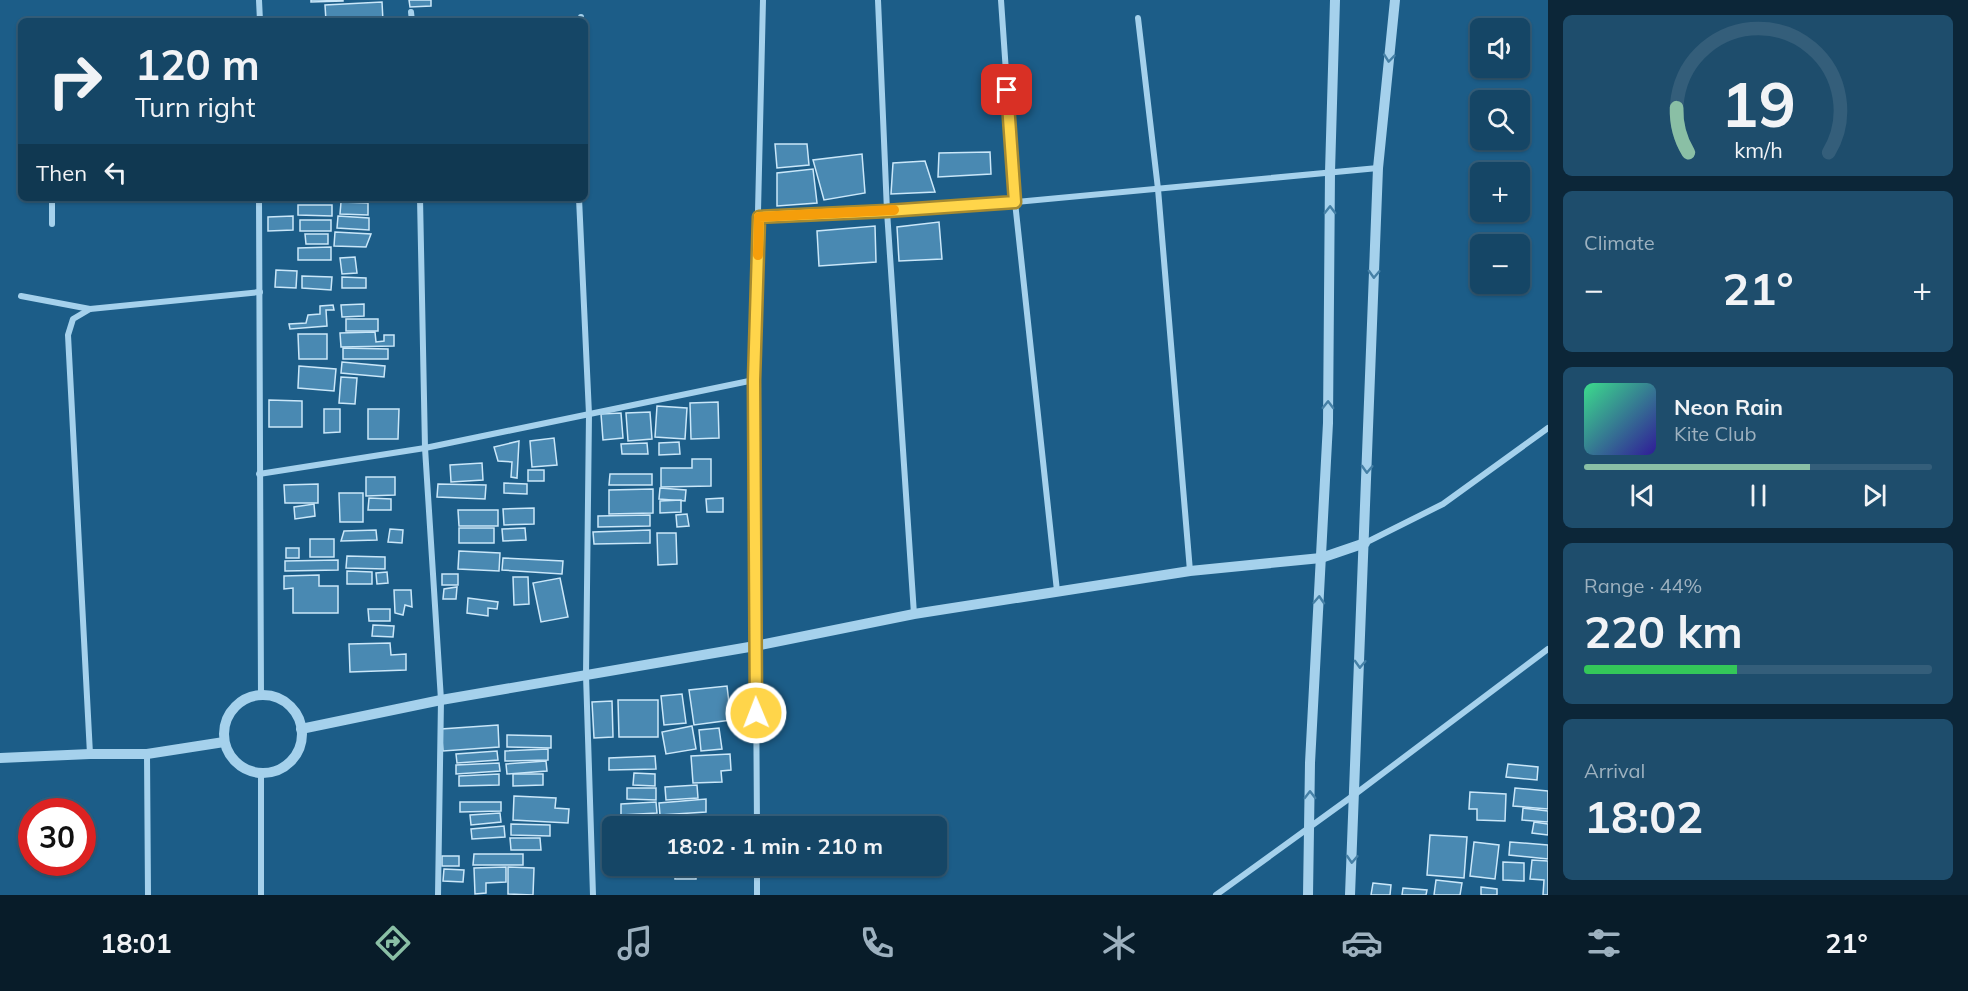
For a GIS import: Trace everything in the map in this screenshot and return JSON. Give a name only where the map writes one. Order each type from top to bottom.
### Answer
[{"type":"street","points":[[259,0],[260,18]]},
{"type":"street","points":[[757,816],[754,380],[763,0]]},
{"type":"street","points":[[878,0],[887,211],[914,614]]},
{"type":"street","points":[[1001,0],[1015,202],[1057,591]]},
{"type":"street","points":[[1308,895],[1311,827],[1310,763],[1328,423],[1330,172],[1335,0]]},
{"type":"street","points":[[1350,895],[1378,168],[1395,0]]},
{"type":"street","points":[[411,12],[412,18]]},
{"type":"street","points":[[1138,18],[1158,189],[1190,571]]},
{"type":"street","points":[[759,217],[1015,202],[1378,168]]},
{"type":"street","points":[[52,201],[52,224]]},
{"type":"street","points":[[259,201],[261,696]]},
{"type":"street","points":[[420,201],[425,448],[441,700],[438,895]]},
{"type":"street","points":[[579,201],[589,414],[586,675],[592,895]]},
{"type":"street","points":[[21,296],[90,309],[260,292]]},
{"type":"street","points":[[90,309],[73,319],[68,334],[90,754]]},
{"type":"street","points":[[259,474],[425,448],[754,380]]},
{"type":"street","points":[[301,729],[441,700],[755,646],[914,614],[1190,571],[1321,558],[1365,543],[1443,504],[1548,428]]},
{"type":"street","points":[[1216,895],[1311,827],[1548,649]]},
{"type":"street","points":[[261,696],[271,696],[287,705],[299,720],[301,729],[300,745],[294,757],[285,766],[261,773],[238,764],[229,754],[224,742],[227,717],[235,707],[245,699],[261,696]]},
{"type":"street","points":[[0,758],[147,754],[224,742]]},
{"type":"street","points":[[147,754],[148,895]]},
{"type":"street","points":[[261,773],[261,895]]},
{"type":"street","points":[[757,876],[757,895]]},
{"type":"building","points":[[311,0],[343,0],[343,1],[311,2]]},
{"type":"building","points":[[409,0],[431,0],[431,6],[410,7]]},
{"type":"building","points":[[382,2],[383,18],[326,18],[325,5]]},
{"type":"building","points":[[775,144],[807,144],[809,165],[777,168]]},
{"type":"building","points":[[990,152],[991,174],[938,177],[939,153]]},
{"type":"building","points":[[862,154],[865,193],[824,200],[813,160]]},
{"type":"building","points":[[925,161],[935,192],[891,194],[893,163]]},
{"type":"building","points":[[813,169],[817,203],[777,206],[777,173]]},
{"type":"building","points":[[276,201],[333,201],[276,202]]},
{"type":"building","points":[[341,202],[368,203],[368,215],[340,214]]},
{"type":"building","points":[[298,205],[332,205],[332,216],[298,215]]},
{"type":"building","points":[[293,216],[293,230],[268,231],[268,217]]},
{"type":"building","points":[[338,216],[369,218],[369,230],[337,228]]},
{"type":"building","points":[[300,220],[331,220],[331,231],[300,231]]},
{"type":"building","points":[[939,222],[942,259],[899,261],[897,227]]},
{"type":"building","points":[[875,226],[876,262],[819,266],[817,231]]},
{"type":"building","points":[[335,232],[371,234],[366,247],[334,246]]},
{"type":"building","points":[[305,234],[328,234],[328,244],[306,244]]},
{"type":"building","points":[[331,247],[331,260],[298,260],[298,248]]},
{"type":"building","points":[[355,257],[357,273],[342,274],[340,258]]},
{"type":"building","points":[[276,270],[297,271],[296,288],[275,287]]},
{"type":"building","points":[[302,276],[332,277],[331,290],[302,288]]},
{"type":"building","points":[[342,277],[366,278],[366,288],[342,288]]},
{"type":"building","points":[[364,304],[364,316],[342,317],[341,305]]},
{"type":"building","points":[[333,305],[334,310],[326,310],[327,326],[290,329],[289,324],[306,323],[308,315],[320,314],[320,306]]},
{"type":"building","points":[[346,319],[378,319],[378,331],[346,331]]},
{"type":"building","points":[[375,332],[376,342],[384,341],[384,335],[394,335],[394,346],[341,347],[340,333]]},
{"type":"building","points":[[298,334],[327,334],[327,359],[299,359]]},
{"type":"building","points":[[343,348],[388,349],[388,359],[343,359]]},
{"type":"building","points":[[342,362],[385,366],[384,377],[341,373]]},
{"type":"building","points":[[299,366],[336,369],[334,391],[298,388]]},
{"type":"building","points":[[341,377],[357,378],[355,404],[339,403]]},
{"type":"building","points":[[269,400],[302,401],[302,427],[269,427]]},
{"type":"building","points":[[718,402],[719,438],[691,439],[690,403]]},
{"type":"building","points":[[657,406],[687,408],[685,439],[655,437]]},
{"type":"building","points":[[324,409],[340,409],[340,432],[324,433]]},
{"type":"building","points":[[368,409],[399,409],[398,439],[368,439]]},
{"type":"building","points":[[650,412],[652,439],[628,441],[626,413]]},
{"type":"building","points":[[621,413],[623,438],[603,440],[601,414]]},
{"type":"building","points":[[554,438],[557,465],[532,467],[530,441]]},
{"type":"building","points":[[519,441],[517,478],[511,477],[512,462],[498,461],[494,447]]},
{"type":"building","points":[[679,442],[680,454],[659,455],[659,443]]},
{"type":"building","points":[[647,443],[648,454],[622,454],[621,444]]},
{"type":"building","points":[[692,459],[711,459],[711,486],[661,487],[661,468],[692,468]]},
{"type":"building","points":[[482,463],[483,480],[451,482],[450,465]]},
{"type":"building","points":[[528,470],[544,470],[544,481],[528,481]]},
{"type":"building","points":[[610,474],[652,474],[652,485],[609,485]]},
{"type":"building","points":[[366,477],[395,477],[395,495],[366,496]]},
{"type":"building","points":[[504,483],[527,484],[527,494],[504,493]]},
{"type":"building","points":[[318,484],[318,503],[285,503],[284,485]]},
{"type":"building","points":[[438,484],[486,485],[485,499],[437,497]]},
{"type":"building","points":[[660,488],[686,490],[685,501],[659,499]]},
{"type":"building","points":[[653,489],[653,513],[609,514],[609,490]]},
{"type":"building","points":[[339,493],[363,493],[363,522],[340,522]]},
{"type":"building","points":[[369,498],[391,499],[391,510],[368,510]]},
{"type":"building","points":[[723,498],[723,512],[707,512],[706,499]]},
{"type":"building","points":[[681,500],[681,512],[660,513],[660,501]]},
{"type":"building","points":[[314,504],[315,516],[295,519],[294,507]]},
{"type":"building","points":[[534,508],[534,524],[504,525],[503,509]]},
{"type":"building","points":[[458,510],[498,510],[498,526],[459,526]]},
{"type":"building","points":[[687,514],[689,526],[677,527],[676,515]]},
{"type":"building","points":[[650,515],[650,526],[598,527],[598,516]]},
{"type":"building","points":[[459,528],[494,528],[494,543],[459,543]]},
{"type":"building","points":[[525,528],[526,540],[503,541],[502,529]]},
{"type":"building","points":[[390,529],[403,530],[402,543],[388,542]]},
{"type":"building","points":[[376,530],[377,540],[341,541],[344,531]]},
{"type":"building","points":[[650,530],[650,543],[594,544],[593,532]]},
{"type":"building","points":[[657,533],[676,533],[677,564],[658,565]]},
{"type":"building","points":[[310,539],[334,539],[334,557],[310,557]]},
{"type":"building","points":[[286,548],[299,548],[299,558],[286,558]]},
{"type":"building","points":[[459,551],[500,553],[499,571],[458,569]]},
{"type":"building","points":[[347,556],[385,557],[385,569],[346,568]]},
{"type":"building","points":[[503,558],[563,561],[562,574],[502,570]]},
{"type":"building","points":[[338,560],[338,570],[285,571],[285,561]]},
{"type":"building","points":[[347,571],[372,572],[372,584],[347,584]]},
{"type":"building","points":[[387,572],[388,583],[377,584],[376,573]]},
{"type":"building","points":[[442,574],[458,574],[458,585],[442,585]]},
{"type":"building","points":[[319,575],[319,586],[338,586],[338,613],[293,613],[293,588],[284,589],[284,576]]},
{"type":"building","points":[[513,577],[528,577],[529,604],[514,605]]},
{"type":"building","points":[[560,578],[568,617],[541,622],[533,583]]},
{"type":"building","points":[[457,587],[456,599],[443,599],[444,589]]},
{"type":"building","points":[[394,590],[411,590],[412,607],[405,605],[403,615],[395,613]]},
{"type":"building","points":[[468,598],[498,602],[497,609],[488,608],[488,616],[467,613]]},
{"type":"building","points":[[368,609],[390,609],[390,621],[369,621]]},
{"type":"building","points":[[373,625],[394,626],[393,637],[372,636]]},
{"type":"building","points":[[390,643],[391,655],[406,654],[406,670],[350,672],[349,644]]},
{"type":"building","points":[[727,686],[731,720],[694,725],[689,690]]},
{"type":"building","points":[[682,694],[686,723],[664,725],[661,696]]},
{"type":"building","points":[[618,700],[658,700],[658,737],[619,737]]},
{"type":"building","points":[[612,701],[613,737],[594,738],[592,702]]},
{"type":"building","points":[[498,725],[499,747],[443,751],[441,729]]},
{"type":"building","points":[[692,726],[696,749],[666,754],[662,732]]},
{"type":"building","points":[[719,728],[722,749],[701,751],[699,730]]},
{"type":"building","points":[[507,735],[551,736],[551,748],[507,747]]},
{"type":"building","points":[[548,749],[548,760],[505,761],[505,751]]},
{"type":"building","points":[[497,751],[498,760],[457,763],[456,754]]},
{"type":"building","points":[[730,754],[731,770],[721,771],[722,782],[693,783],[691,756]]},
{"type":"building","points":[[655,756],[656,769],[609,770],[609,758]]},
{"type":"building","points":[[546,761],[547,771],[507,774],[506,764]]},
{"type":"building","points":[[499,763],[500,771],[456,774],[456,765]]},
{"type":"building","points":[[1508,764],[1538,767],[1537,780],[1506,777]]},
{"type":"building","points":[[634,773],[655,774],[655,786],[633,785]]},
{"type":"building","points":[[499,774],[499,785],[459,786],[459,776]]},
{"type":"building","points":[[513,774],[543,774],[543,785],[513,786]]},
{"type":"building","points":[[697,785],[698,798],[666,800],[665,787]]},
{"type":"building","points":[[627,788],[656,788],[656,800],[627,799]]},
{"type":"building","points":[[1515,788],[1548,791],[1548,809],[1513,806]]},
{"type":"building","points":[[1470,792],[1506,794],[1505,821],[1477,820],[1477,809],[1469,809]]},
{"type":"building","points":[[514,796],[556,798],[555,808],[569,809],[568,823],[513,820]]},
{"type":"building","points":[[706,799],[706,812],[660,815],[659,803]]},
{"type":"building","points":[[460,802],[501,802],[501,811],[460,812]]},
{"type":"building","points":[[656,802],[657,813],[621,815],[621,804]]},
{"type":"building","points":[[1523,808],[1548,811],[1548,822],[1522,820]]},
{"type":"building","points":[[500,813],[501,822],[471,825],[470,815]]},
{"type":"building","points":[[1534,822],[1548,824],[1548,835],[1532,833]]},
{"type":"building","points":[[511,824],[550,825],[550,836],[511,835]]},
{"type":"building","points":[[504,826],[505,837],[472,839],[471,829]]},
{"type":"building","points":[[1430,835],[1467,837],[1464,878],[1427,875]]},
{"type":"building","points":[[510,838],[540,838],[541,850],[511,850]]},
{"type":"building","points":[[1474,842],[1499,845],[1495,879],[1470,876]]},
{"type":"building","points":[[1510,842],[1548,845],[1548,859],[1509,855]]},
{"type":"building","points":[[474,854],[523,854],[523,865],[473,865]]},
{"type":"building","points":[[442,856],[459,856],[459,866],[442,866]]},
{"type":"building","points":[[1532,860],[1548,861],[1548,895],[1543,895],[1544,880],[1530,879]]},
{"type":"building","points":[[1503,862],[1524,863],[1524,881],[1503,880]]},
{"type":"building","points":[[506,867],[506,882],[486,883],[486,893],[475,894],[474,868]]},
{"type":"building","points":[[508,867],[534,868],[533,895],[508,894]]},
{"type":"building","points":[[444,869],[464,870],[463,882],[443,881]]},
{"type":"building","points":[[675,876],[696,876],[696,879],[675,879]]},
{"type":"building","points":[[1436,880],[1462,883],[1460,895],[1434,895]]},
{"type":"building","points":[[1373,883],[1391,885],[1390,895],[1371,895]]},
{"type":"building","points":[[1481,887],[1497,889],[1497,895],[1481,895]]},
{"type":"building","points":[[1403,888],[1427,890],[1426,895],[1402,895]]},
{"type":"slow traffic","points":[[758,255],[759,217],[894,210]]},
{"type":"route","points":[[756,713],[754,380],[759,217],[1015,202],[1007,90]]}]
